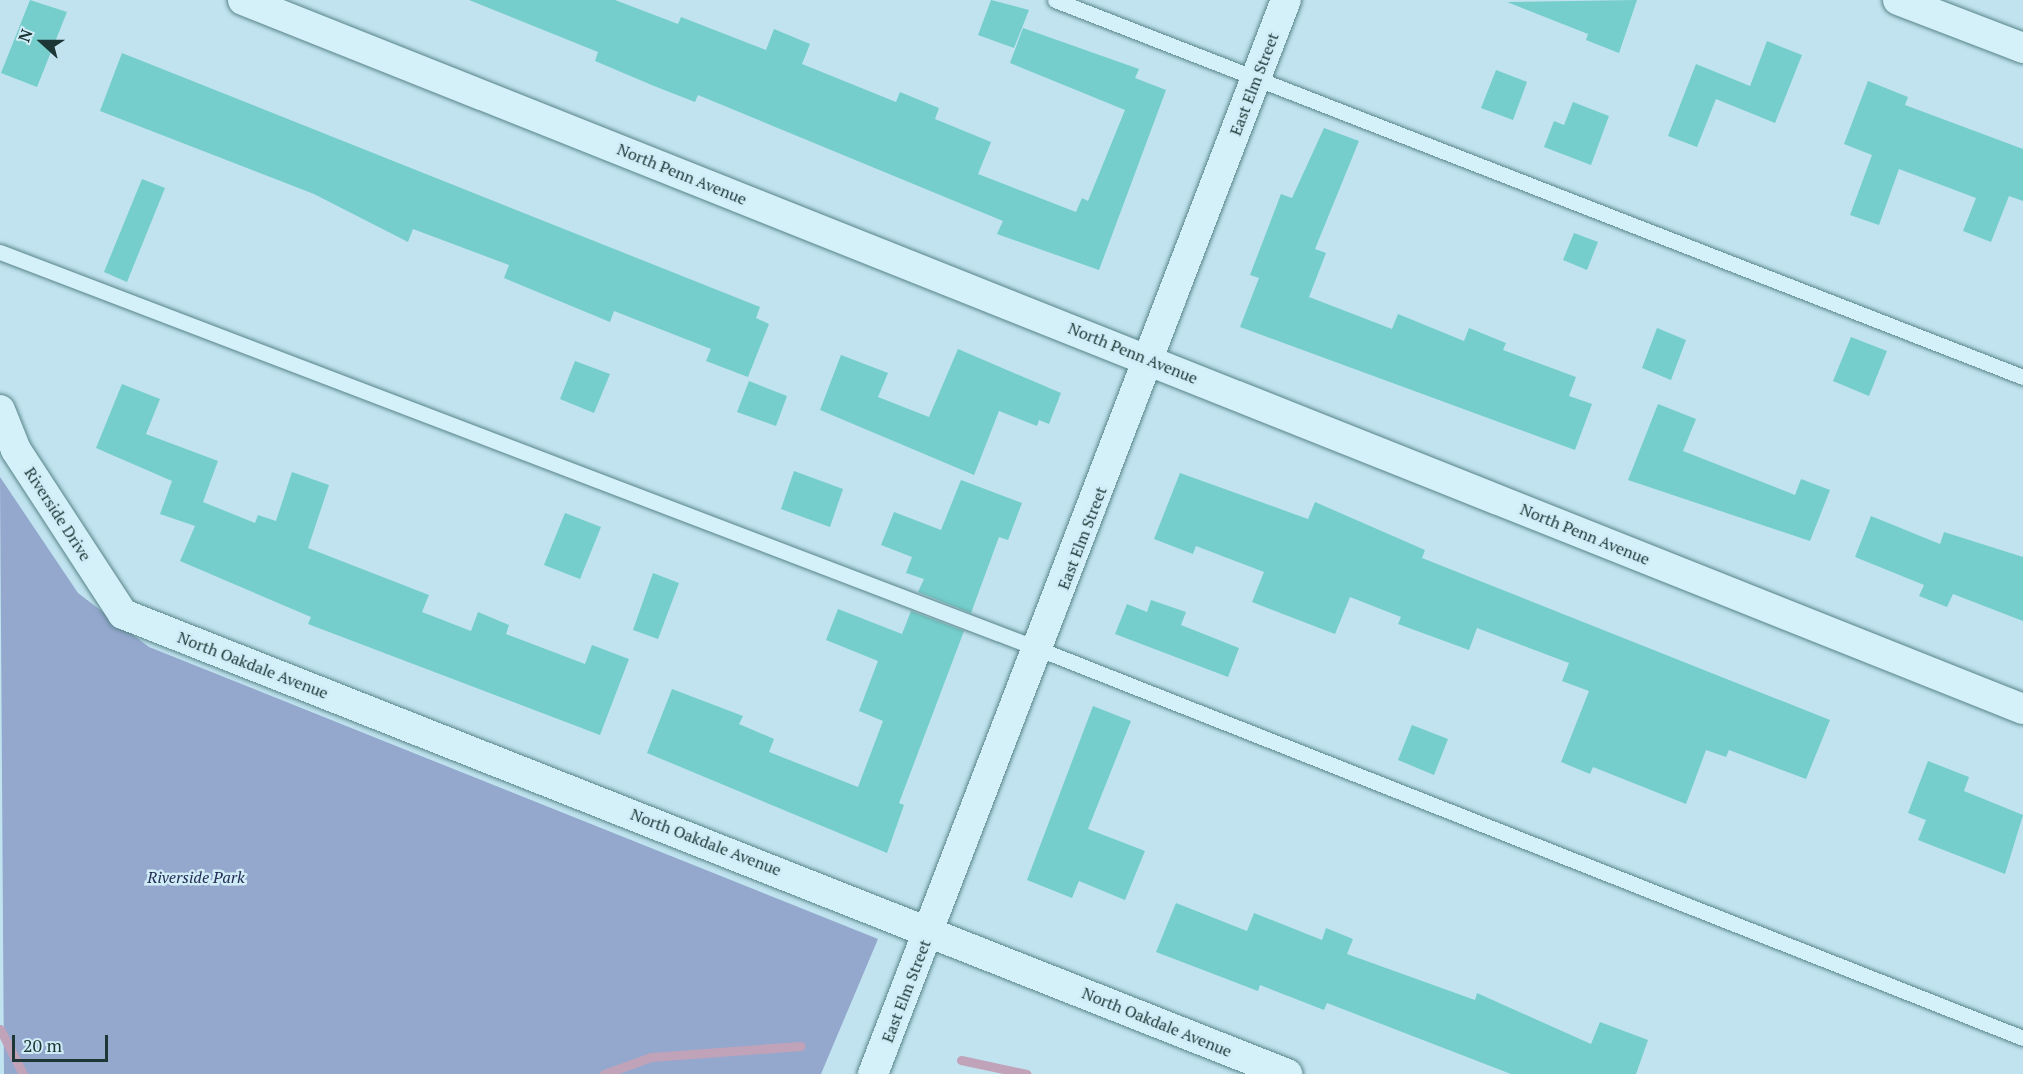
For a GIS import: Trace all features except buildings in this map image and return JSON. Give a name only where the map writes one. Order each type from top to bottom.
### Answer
[{"type":"street","name":"North Penn Avenue","points":[[243,0],[2023,709]]},
{"type":"street","name":"East Elm Street","points":[[873,1074],[1151,360],[1286,0]]},
{"type":"street","points":[[1898,0],[2023,48]]},
{"type":"street","name":"Riverside Drive","points":[[0,410],[16,450],[123,614]]},
{"type":"street","name":"North Oakdale Avenue","points":[[123,614],[930,930],[1287,1074]]},
{"type":"lane","points":[[1055,0],[2023,377]]},
{"type":"lane","points":[[0,252],[1039,649],[2023,1038]]},
{"type":"green space","name":"Riverside Park","points":[[0,477],[78,593],[149,647],[878,939],[821,1074],[4,1074]]},
{"type":"waterway","points":[[0,1029],[23,1074]]},
{"type":"waterway","points":[[604,1074],[651,1057],[801,1046]]},
{"type":"waterway","points":[[961,1060],[1027,1074]]}]
